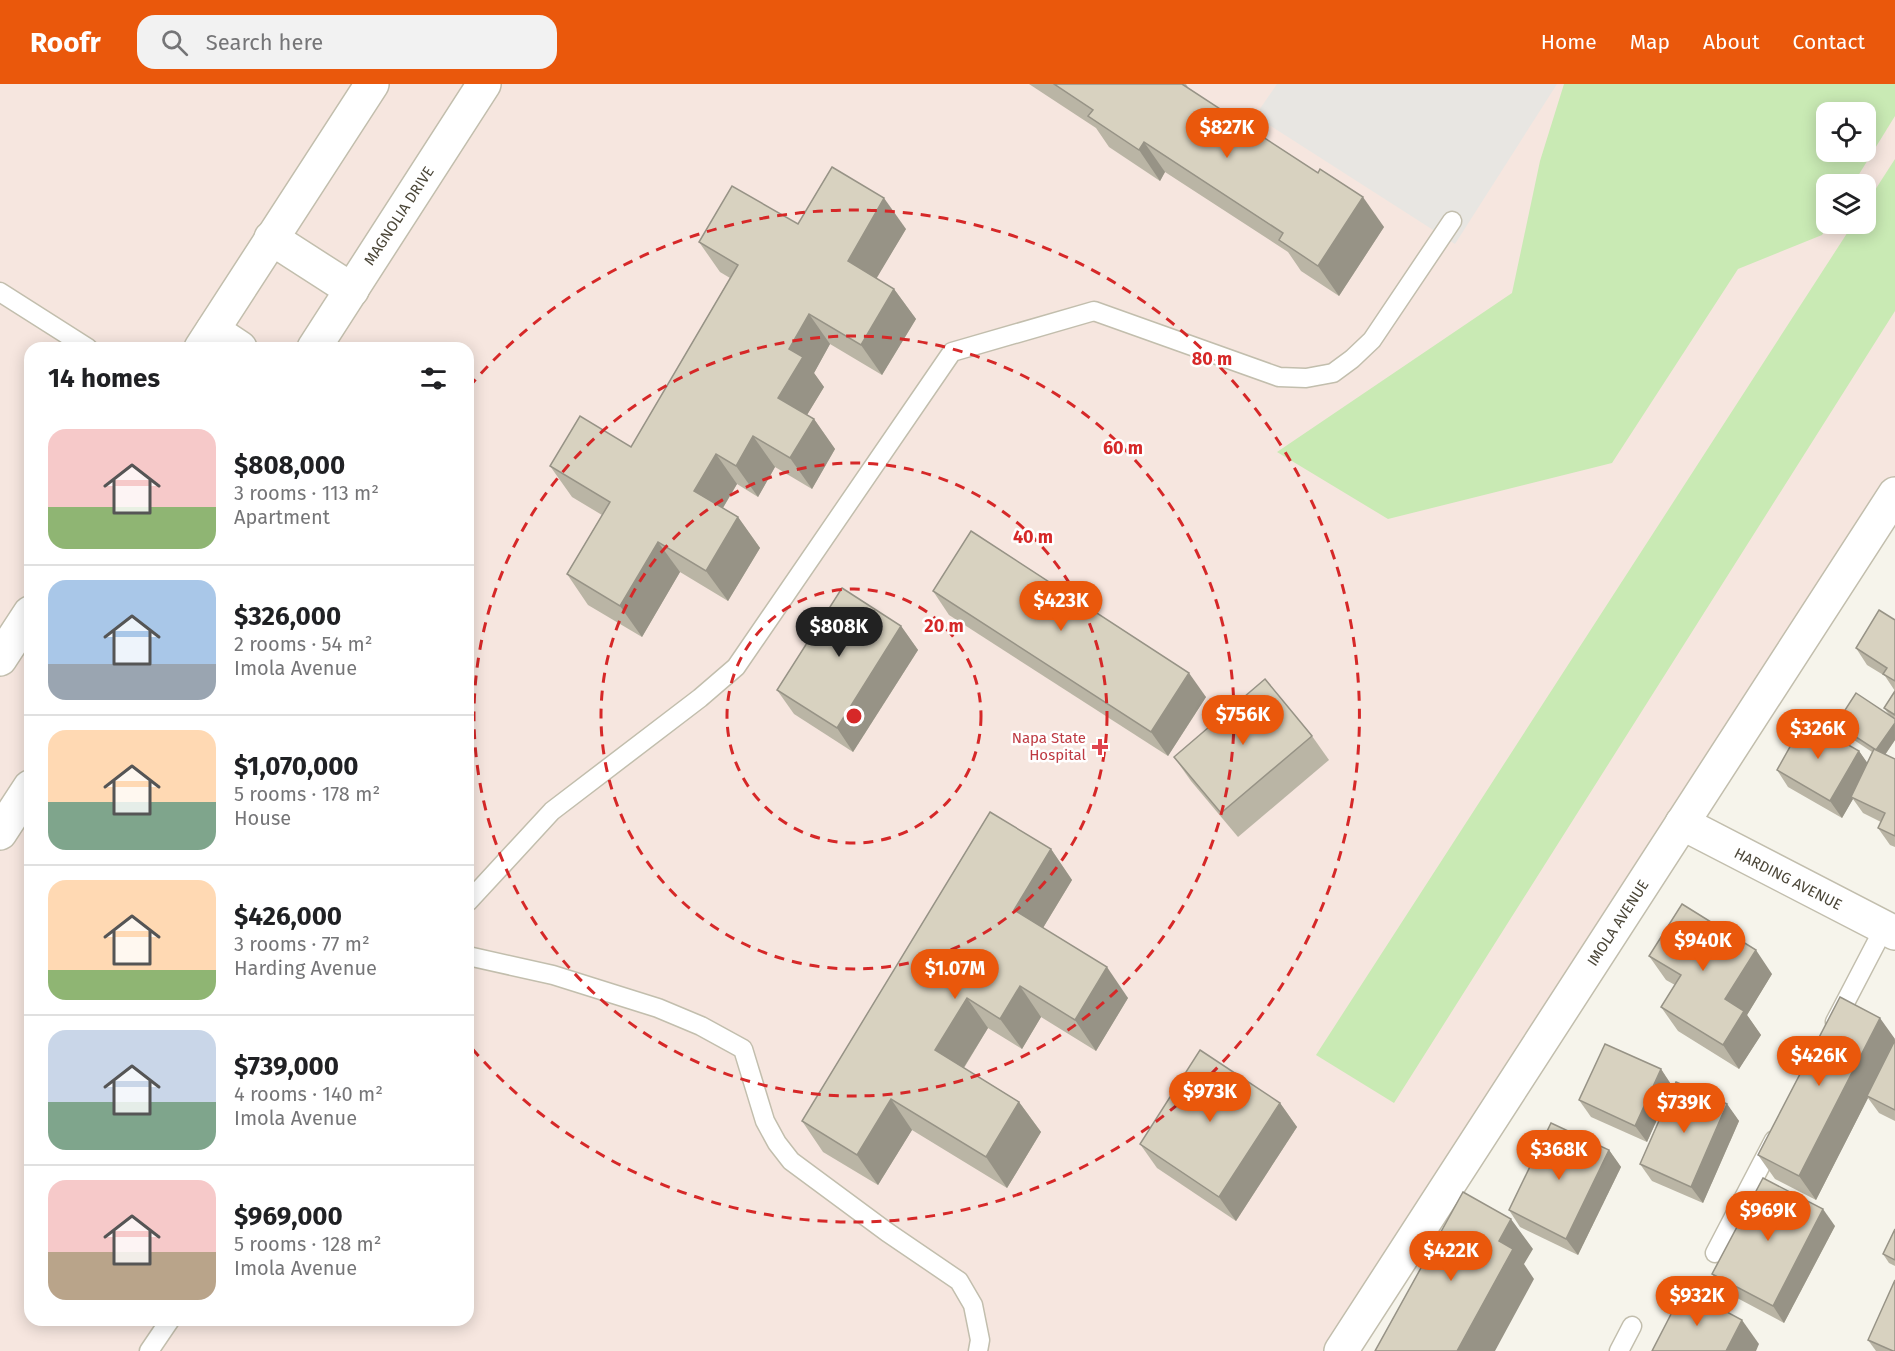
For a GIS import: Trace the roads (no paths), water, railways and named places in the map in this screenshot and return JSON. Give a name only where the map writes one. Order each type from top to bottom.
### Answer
[{"type":"street","points":[[207,339],[372,84]]},
{"type":"street","name":"MAGNOLIA DRIVE","points":[[318,342],[484,84]]},
{"type":"street","points":[[271,238],[352,290]]},
{"type":"street","name":"IMOLA AVENUE","points":[[1341,1351],[1895,494]]},
{"type":"street","points":[[0,659],[24,622]]},
{"type":"street","points":[[0,833],[24,796]]},
{"type":"street","name":"HARDING AVENUE","points":[[1682,823],[1889,930]]},
{"type":"lane","points":[[474,896],[552,811],[700,698],[736,667],[952,352],[1094,311],[1279,377],[1306,378],[1333,373],[1372,340],[1452,221]]},
{"type":"lane","points":[[0,292],[79,342]]},
{"type":"lane","points":[[1829,1032],[1889,930]]},
{"type":"lane","points":[[474,957],[553,975],[658,1008],[701,1026],[743,1049],[765,1121],[777,1143],[791,1161],[887,1232],[959,1281],[973,1305],[980,1340],[978,1351]]},
{"type":"lane","points":[[1715,1253],[1780,1127]]},
{"type":"lane","points":[[149,1351],[166,1326]]},
{"type":"lane","points":[[1619,1351],[1632,1326]]},
{"type":"place","name":"Napa State Hospital","points":[[1100,747]]}]
